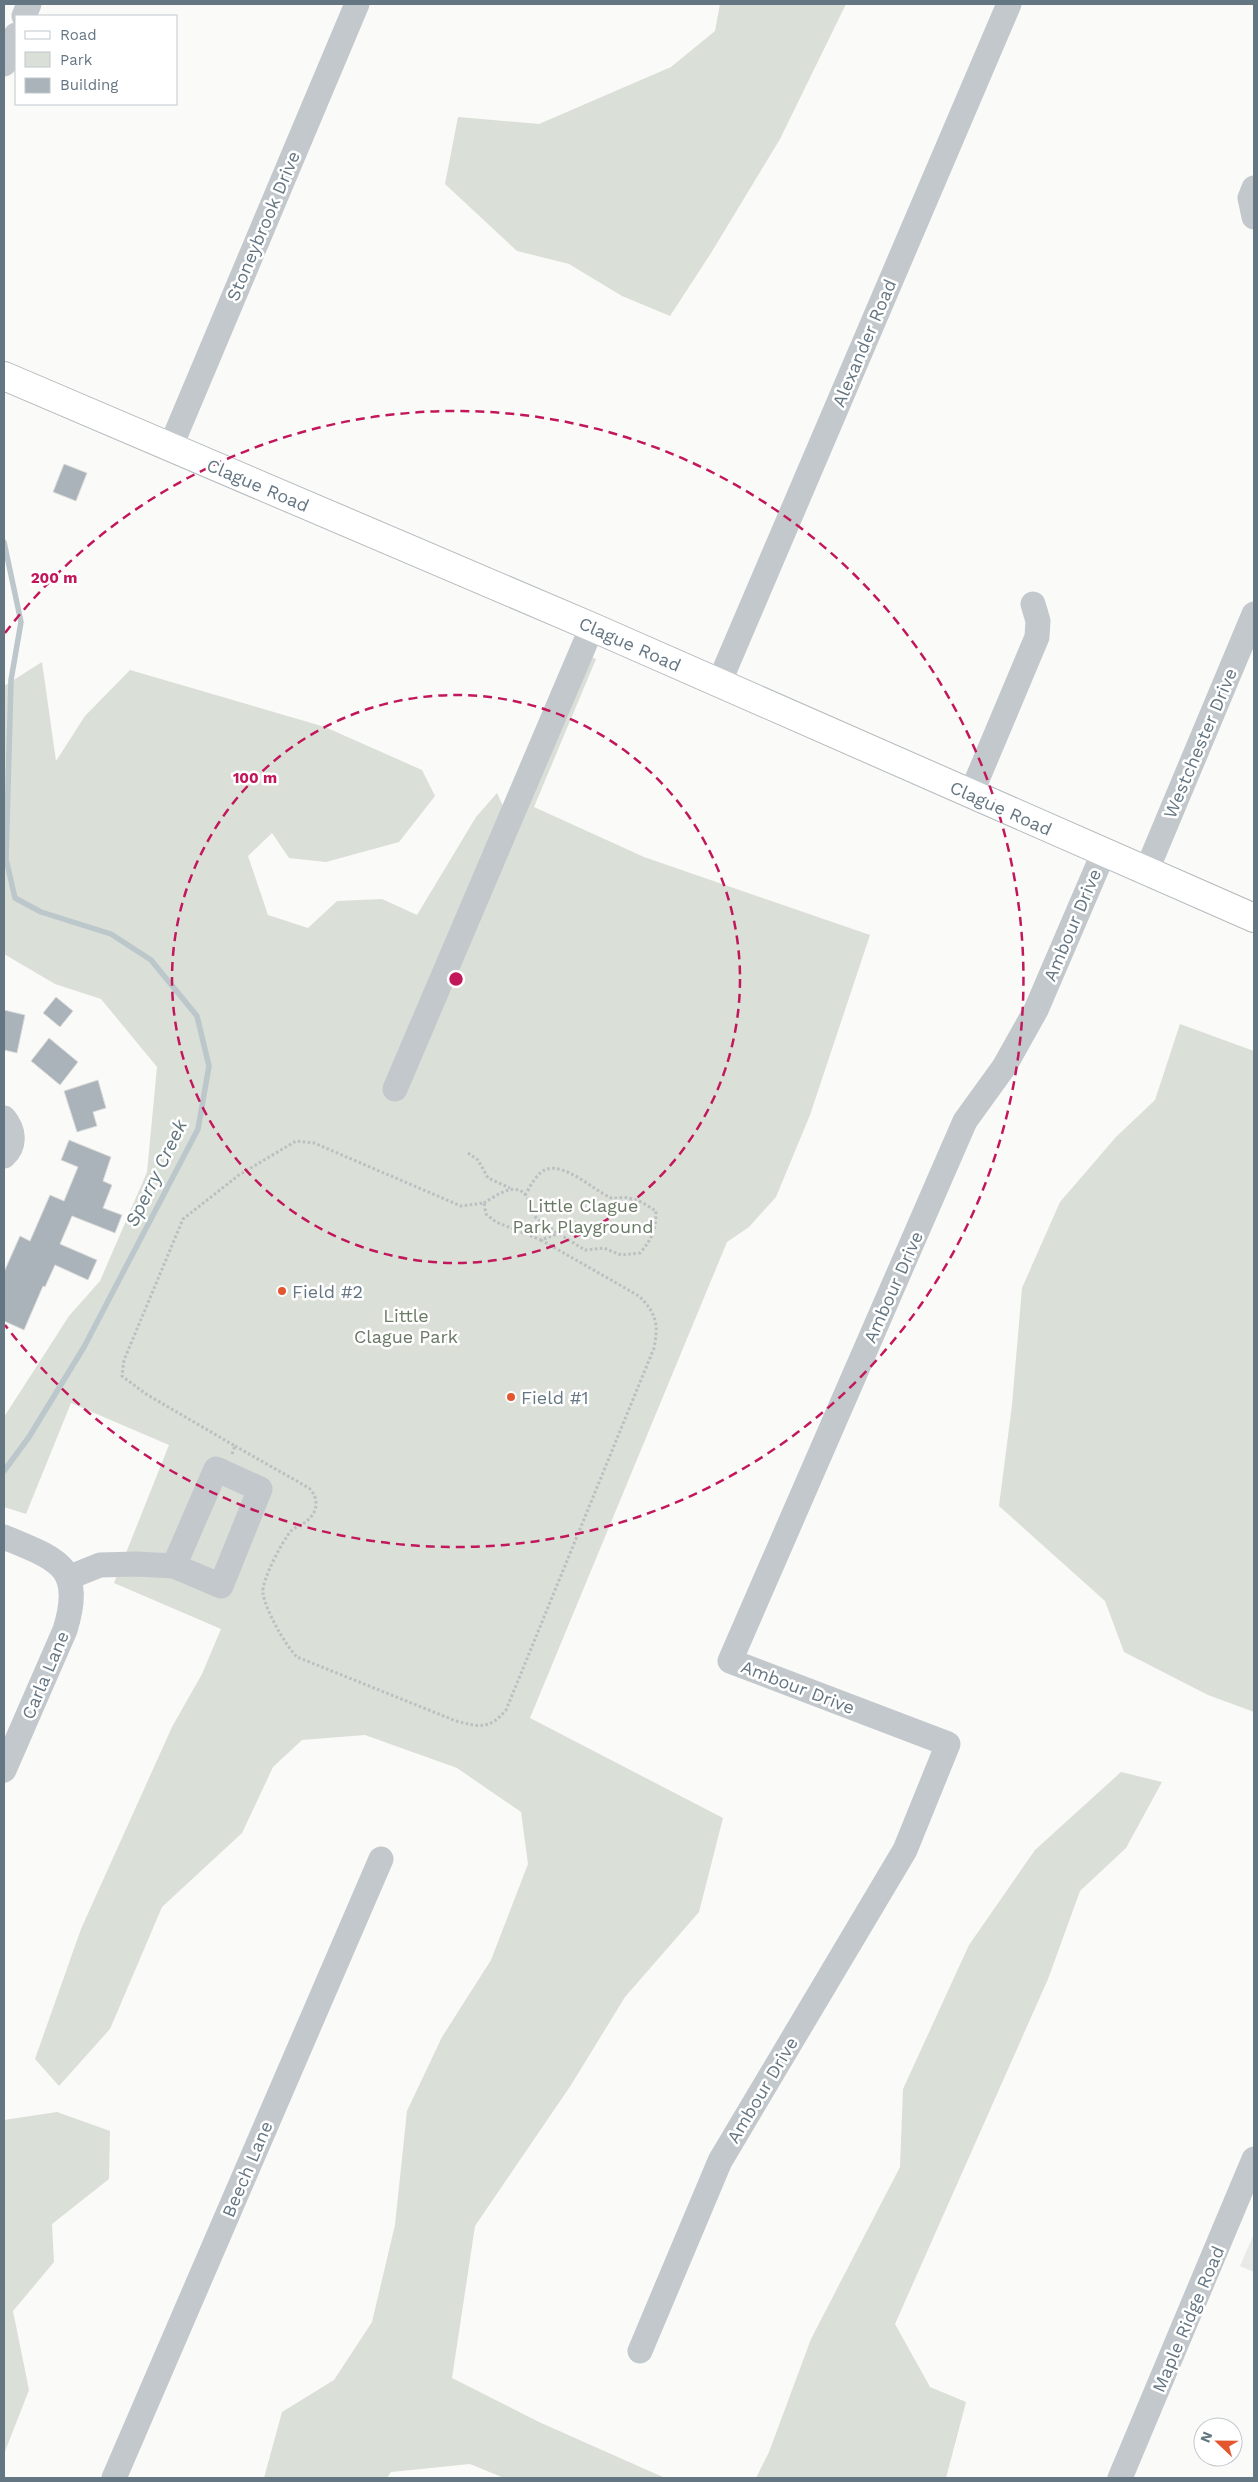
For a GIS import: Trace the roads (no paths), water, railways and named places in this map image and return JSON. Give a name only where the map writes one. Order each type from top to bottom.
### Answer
[{"type":"main road","name":"Clague Road","points":[[4,376],[592,627],[1103,854],[1254,918]]},
{"type":"street","name":"Stoneybrook Drive","points":[[170,448],[357,4]]},
{"type":"street","name":"Alexander Road","points":[[720,683],[1009,4]]},
{"type":"street","points":[[4,64],[15,37]]},
{"type":"street","points":[[1254,188],[1250,198],[1254,217]]},
{"type":"street","points":[[970,794],[1037,637],[1038,621],[1033,604]]},
{"type":"street","name":"Westchester Drive","points":[[1146,872],[1254,614]]},
{"type":"street","points":[[395,1089],[592,627]]},
{"type":"street","name":"Ambour Drive","points":[[640,2351],[720,2161],[905,1850],[948,1744],[730,1661],[965,1121],[1004,1067],[1036,1010],[1103,854]]},
{"type":"street","points":[[4,1118],[11,1126],[13,1138],[9,1152],[4,1156]]},
{"type":"street","points":[[4,1536],[42,1553],[58,1563],[70,1578],[100,1565],[174,1566]]},
{"type":"street","name":"Carla Lane","points":[[4,1770],[65,1630],[72,1608],[70,1578]]},
{"type":"street","name":"Beech Lane","points":[[114,2478],[381,1859]]},
{"type":"street","name":"Maple Ridge Road","points":[[1120,2478],[1254,2158]]},
{"type":"waterway","name":"Sperry Creek","points":[[4,542],[21,622],[11,680],[6,859],[15,898],[41,912],[111,934],[151,960],[197,1016],[209,1066],[198,1129],[84,1347],[29,1437],[4,1471]]},
{"type":"place","name":"Field #2","points":[[282,1291]]},
{"type":"place","name":"Field #1","points":[[511,1397]]},
{"type":"park label","name":"Little Clague Park Playground","points":[[583,1215]]},
{"type":"park label","name":"Little Clague Park","points":[[406,1325]]}]
